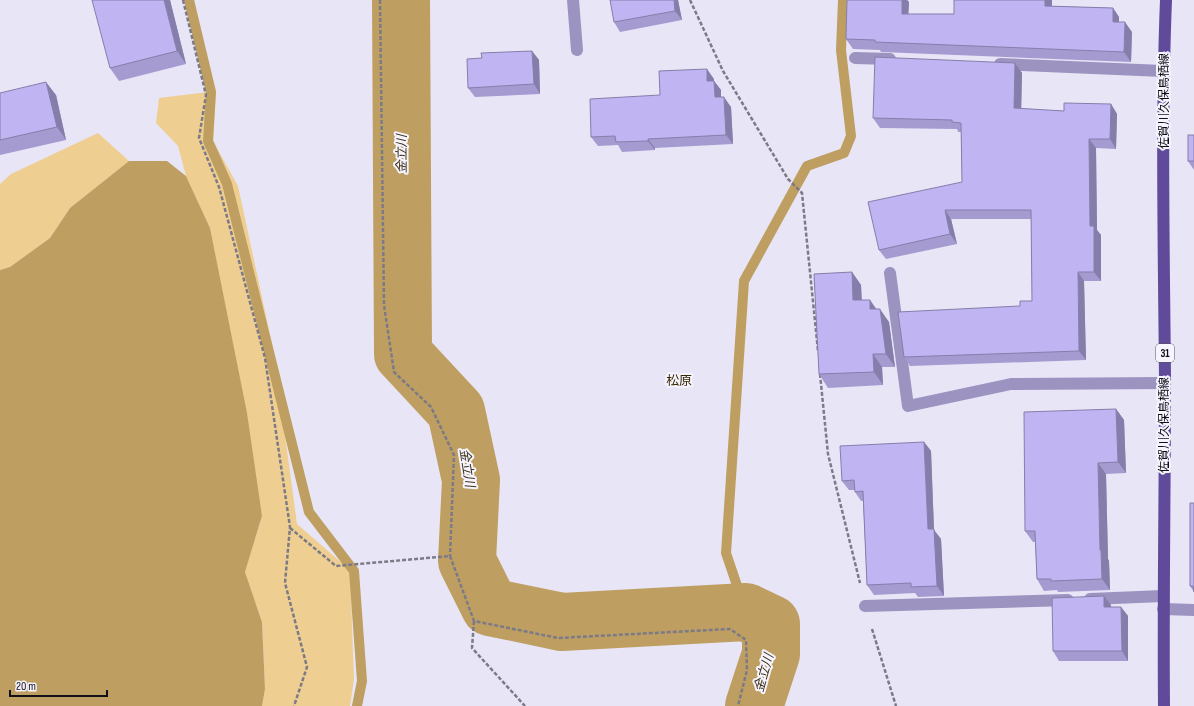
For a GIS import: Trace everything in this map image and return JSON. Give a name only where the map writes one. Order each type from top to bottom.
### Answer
[{"type":"main road","name":"佐賀川久保鳥栖線","points":[[1164,706],[1164,71],[1166,0]]},
{"type":"street","points":[[573,0],[577,50]]},
{"type":"street","points":[[855,58],[902,60]]},
{"type":"street","points":[[989,64],[1164,71]]},
{"type":"street","points":[[890,273],[908,406],[1011,384],[1165,383]]},
{"type":"street","points":[[865,606],[1164,596]]},
{"type":"street","points":[[1163,609],[1194,610]]},
{"type":"path","points":[[183,0],[206,95],[199,138],[219,188],[264,358],[290,527],[285,583],[307,667],[294,706]]},
{"type":"path","points":[[380,0],[384,305],[394,372],[431,407],[454,455],[450,556],[474,621],[472,648],[525,706]]},
{"type":"path","points":[[690,0],[723,71],[788,179],[802,193],[818,351]]},
{"type":"path","points":[[820,367],[828,454],[865,606],[896,706]]},
{"type":"path","points":[[290,527],[336,566],[355,563],[450,556]]},
{"type":"path","points":[[474,621],[558,638],[730,629],[746,640],[747,670],[738,706]]},
{"type":"shaded area","points":[[216,91],[213,141],[238,186],[274,353],[297,524],[350,570],[354,679],[350,706],[262,706],[265,689],[262,622],[245,572],[262,516],[210,228],[186,176],[178,146],[156,123],[159,98]]},
{"type":"shaded area","points":[[98,133],[129,161],[70,208],[50,238],[10,267],[0,270],[0,184],[11,174]]},
{"type":"shaded area","points":[[129,161],[167,161],[186,176],[210,228],[247,413],[262,516],[245,572],[262,622],[265,689],[262,706],[0,706],[0,270],[10,267],[50,238],[70,208]]},
{"type":"building","points":[[92,0],[164,0],[177,51],[110,68]]},
{"type":"building","points":[[610,0],[674,0],[675,11],[614,22]]},
{"type":"building","points":[[847,0],[902,0],[902,14],[954,14],[954,0],[1045,0],[1045,6],[1113,8],[1113,22],[1125,22],[1124,52],[875,42],[875,40],[846,39]]},
{"type":"building","points":[[532,51],[534,84],[468,88],[467,59],[482,58],[481,53]]},
{"type":"building","points":[[875,57],[1015,63],[1014,108],[1064,111],[1064,103],[1111,104],[1110,139],[1089,139],[1090,226],[1094,226],[1094,272],[1078,272],[1079,351],[904,357],[898,312],[1020,306],[1020,301],[1032,301],[1031,210],[945,210],[950,234],[879,250],[868,202],[962,182],[961,123],[952,122],[952,120],[873,118]]},
{"type":"building","points":[[707,69],[707,81],[714,81],[715,97],[724,97],[726,135],[616,142],[615,136],[591,137],[590,99],[660,95],[659,71]]},
{"type":"building","points":[[46,82],[57,127],[0,140],[0,93]]},
{"type":"building","points":[[1188,135],[1194,135],[1194,161],[1188,161]]},
{"type":"building","points":[[852,272],[853,300],[870,300],[870,309],[880,309],[886,354],[873,354],[874,372],[819,374],[814,274]]},
{"type":"building","points":[[1116,409],[1118,462],[1098,463],[1102,579],[1051,581],[1051,579],[1037,579],[1035,531],[1025,531],[1024,412]]},
{"type":"building","points":[[924,442],[928,529],[934,529],[937,586],[911,587],[911,583],[867,585],[863,491],[855,492],[854,480],[842,481],[840,446]]},
{"type":"building","points":[[1190,503],[1194,503],[1194,592],[1193,586],[1190,586]]},
{"type":"building","points":[[1104,596],[1104,607],[1121,607],[1122,651],[1053,651],[1052,598]]},
{"type":"waterway","points":[[189,0],[211,92],[208,141],[227,184],[309,512],[354,571],[362,681],[357,706]]},
{"type":"waterway","name":"金立川","points":[[401,0],[403,354],[456,411],[471,480],[467,561],[490,607],[562,622],[746,612],[771,624],[771,654],[754,706]]},
{"type":"waterway","points":[[746,612],[726,553],[744,281],[807,166],[844,153],[851,136],[841,50],[843,0]]},
{"type":"district","name":"松原","points":[[679,381]]}]
